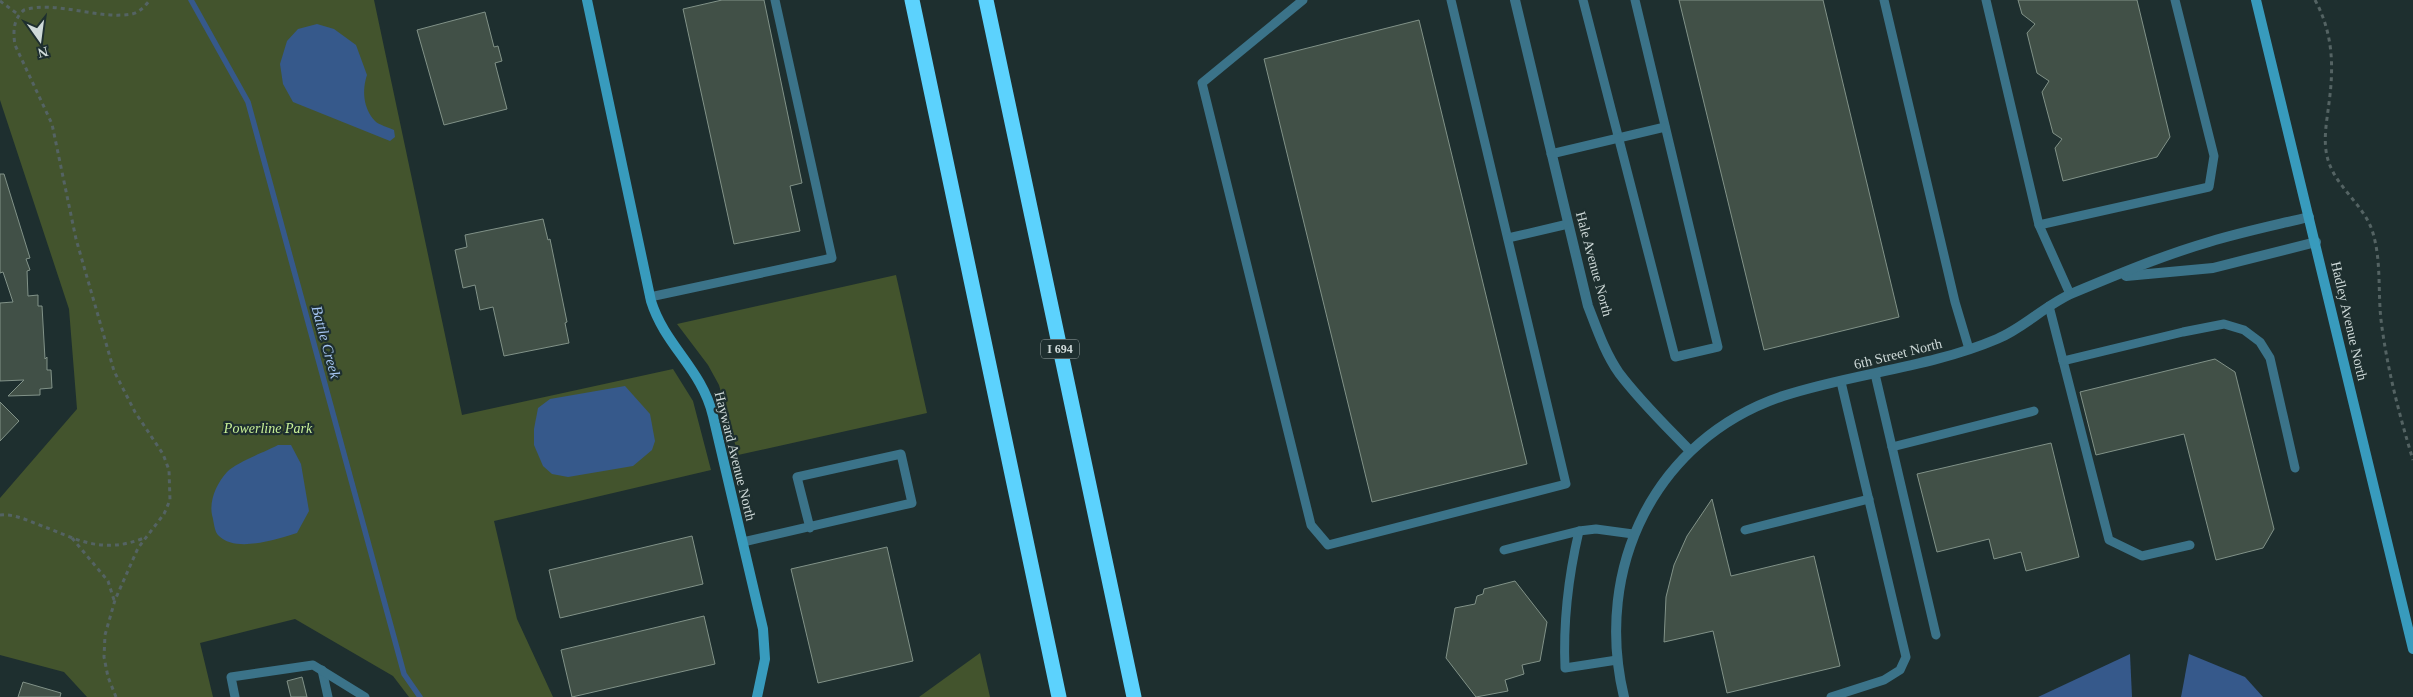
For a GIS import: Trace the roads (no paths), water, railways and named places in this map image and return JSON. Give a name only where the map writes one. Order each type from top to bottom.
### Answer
[{"type":"highway","points":[[912,0],[1059,697]]},
{"type":"highway","name":"I 694","points":[[986,0],[1134,697]]},
{"type":"street","name":"Hayward Avenue North","points":[[587,0],[650,297],[662,328],[697,376],[709,400],[764,634],[764,669],[756,697]]},
{"type":"street","name":"Hale Avenue North","points":[[1514,0],[1588,306],[1601,339],[1618,372],[1690,451]]},
{"type":"street","name":"Hadley Avenue North","points":[[2256,0],[2413,649]]},
{"type":"street","name":"6th Street North","points":[[1690,451],[1718,428],[1753,407],[1785,395],[1969,350],[1998,339],[2070,294],[2209,242],[2310,217]]},
{"type":"street","name":"6th Street North","points":[[2112,278],[2213,268],[2316,242]]},
{"type":"street","points":[[1624,697],[1617,660],[1615,610],[1623,569],[1634,534],[1647,507],[1666,479],[1690,451]]},
{"type":"lane","points":[[650,297],[832,258],[775,0]]},
{"type":"lane","points":[[1304,0],[1202,83],[1311,526],[1328,545],[1566,484],[1450,0]]},
{"type":"lane","points":[[1583,0],[1675,357],[1718,347],[1635,0]]},
{"type":"lane","points":[[1884,0],[1952,292],[1969,350]]},
{"type":"lane","points":[[1986,0],[2039,225],[2070,294]]},
{"type":"lane","points":[[2039,225],[2209,186],[2214,156],[2175,0]]},
{"type":"lane","points":[[1552,154],[1665,127]]},
{"type":"lane","points":[[1508,238],[1568,224]]},
{"type":"lane","points":[[2049,306],[2109,540],[2142,556],[2190,544]]},
{"type":"lane","points":[[2063,361],[2224,324],[2244,330],[2260,342],[2270,358],[2296,468]]},
{"type":"lane","points":[[1875,374],[1936,635]]},
{"type":"lane","points":[[1831,697],[1884,680],[1900,670],[1906,657],[1841,382]]},
{"type":"lane","points":[[1892,447],[2034,411]]},
{"type":"lane","points":[[743,542],[810,528],[912,503],[901,454],[798,477],[810,528]]},
{"type":"lane","points":[[1745,530],[1869,499]]},
{"type":"lane","points":[[1504,550],[1579,531],[1610,530],[1634,534]]},
{"type":"lane","points":[[1579,531],[1565,611],[1565,668],[1617,660]]},
{"type":"lane","points":[[235,697],[231,677],[313,665],[365,697]]},
{"type":"lane","points":[[322,670],[328,697]]},
{"type":"water","points":[[317,24],[334,29],[356,45],[367,75],[364,87],[366,105],[375,121],[394,130],[395,137],[390,141],[293,102],[283,84],[280,64],[287,41],[298,29]]},
{"type":"water","points":[[625,386],[650,414],[655,441],[652,450],[633,466],[568,477],[552,474],[543,466],[534,445],[534,429],[538,408],[550,399]]},
{"type":"water","points":[[278,445],[291,445],[301,464],[309,511],[297,533],[257,543],[236,544],[226,541],[217,534],[211,509],[217,486],[223,476],[232,468]]},
{"type":"water","points":[[2130,654],[2132,697],[2038,697]]},
{"type":"water","points":[[2189,654],[2245,677],[2263,697],[2181,697]]},
{"type":"waterway","name":"Battle Creek","points":[[191,0],[248,102],[404,674],[420,697]]},
{"type":"park label","name":"Powerline Park","points":[[268,428]]}]
